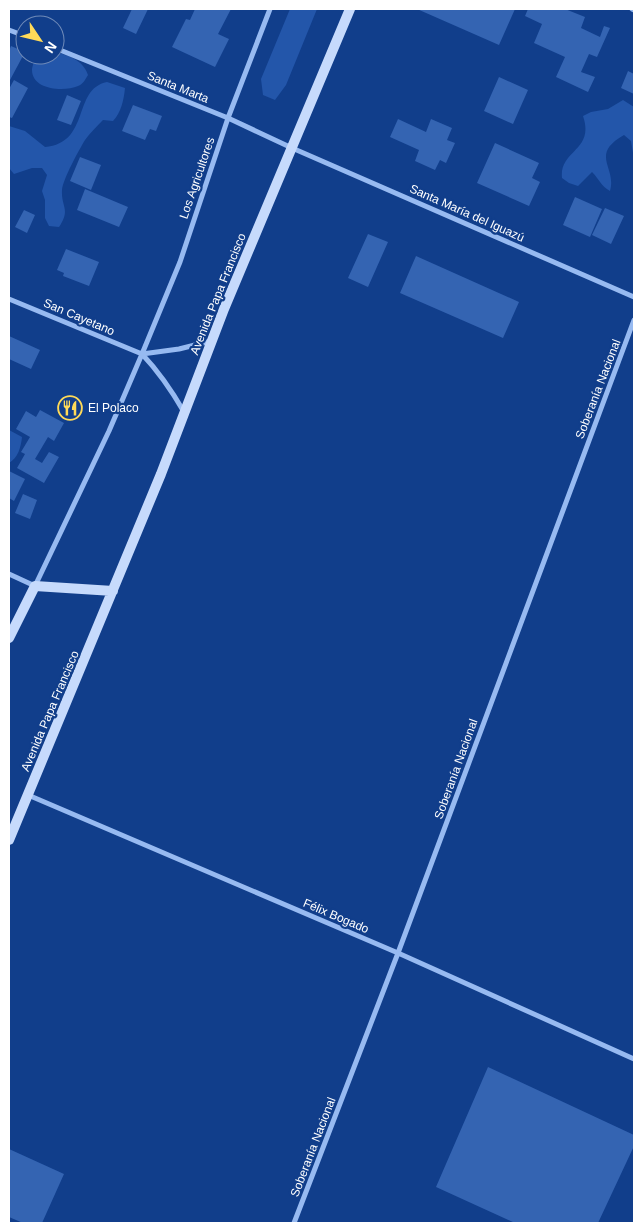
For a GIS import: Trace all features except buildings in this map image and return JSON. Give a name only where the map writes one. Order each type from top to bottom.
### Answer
[{"type":"main road","name":"Avenida Papa Francisco","points":[[9,840],[113,591],[212,340],[350,9]]},
{"type":"main road","points":[[9,638],[34,586],[113,591]]},
{"type":"street","name":"Los Agricultores","points":[[34,586],[109,431],[180,262],[228,118],[270,9]]},
{"type":"street","name":"Santa Marta","points":[[65,52],[228,118],[292,148]]},
{"type":"street","name":"Santa María del Iguazú","points":[[292,148],[634,297]]},
{"type":"street","name":"San Cayetano","points":[[9,299],[142,354],[158,371],[184,413]]},
{"type":"street","name":"Soberanía Nacional","points":[[294,1223],[398,953],[634,320]]},
{"type":"street","points":[[142,354],[179,349],[212,340]]},
{"type":"street","points":[[9,574],[34,586]]},
{"type":"street","name":"Félix Bogado","points":[[28,794],[398,953],[634,1059]]},
{"type":"shaded area","points":[[290,9],[317,9],[286,85],[275,100],[263,95],[261,79]]},
{"type":"shaded area","points":[[65,55],[79,62],[88,75],[84,82],[78,86],[65,89],[50,88],[37,82],[33,77],[33,65],[65,65]]},
{"type":"shaded area","points":[[107,82],[125,88],[120,110],[113,121],[103,120],[85,140],[63,185],[62,196],[65,212],[63,221],[59,227],[49,226],[45,218],[45,200],[42,191],[47,175],[42,168],[32,168],[14,174],[9,168],[9,126],[25,131],[45,147],[59,143],[69,136],[76,127],[89,95],[96,87]]},
{"type":"shaded area","points":[[623,100],[634,107],[634,159],[631,141],[624,135],[608,149],[606,162],[610,175],[610,191],[602,185],[592,172],[578,186],[562,178],[566,161],[581,144],[584,137],[583,116],[591,112],[608,109]]},
{"type":"shaded area","points":[[9,430],[22,437],[21,445],[15,458],[9,463]]},
{"type":"place","name":"El Polaco","points":[[70,408]]}]
